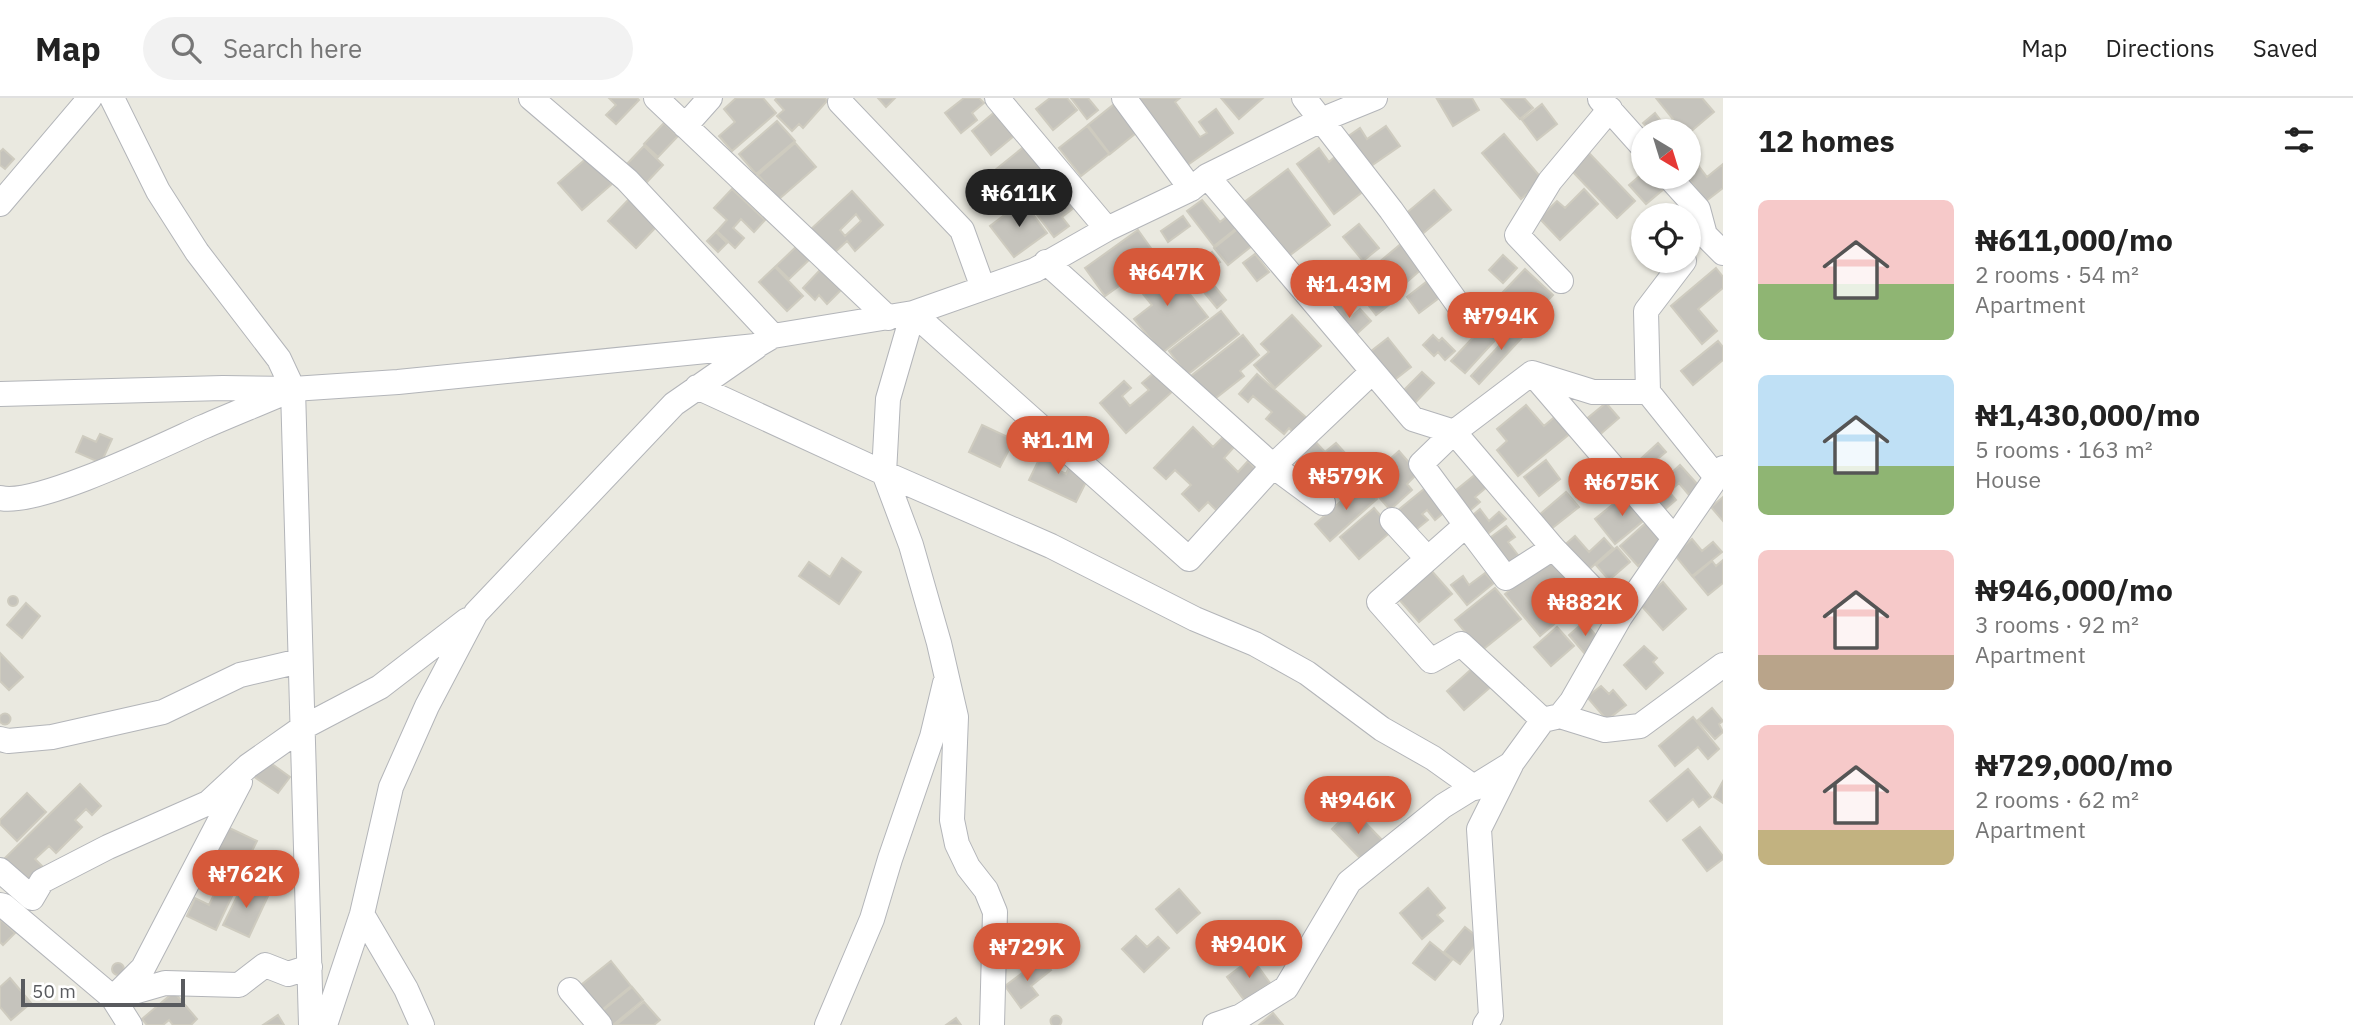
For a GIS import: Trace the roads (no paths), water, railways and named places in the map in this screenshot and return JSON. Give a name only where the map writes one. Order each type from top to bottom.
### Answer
[{"type":"street","points":[[0,204],[90,98]]},
{"type":"street","points":[[112,98],[158,191],[197,252],[279,359],[293,389],[311,1025]]},
{"type":"street","points":[[531,98],[626,180],[765,341]]},
{"type":"street","points":[[656,98],[888,318]]},
{"type":"street","points":[[685,126],[710,98]]},
{"type":"street","points":[[997,98],[1107,229]]},
{"type":"street","points":[[1125,98],[1413,419],[1454,432],[1553,548],[1620,617]]},
{"type":"street","points":[[1304,98],[1391,210],[1462,310]]},
{"type":"street","points":[[0,394],[223,388],[293,389],[398,382],[765,341],[913,313],[1035,270],[1107,229],[1321,120],[1375,98]]},
{"type":"street","points":[[840,102],[962,230],[983,288]]},
{"type":"street","points":[[1562,281],[1517,235],[1550,181],[1605,104],[1631,133]]},
{"type":"street","points":[[1680,189],[1698,209],[1705,234],[1723,253]]},
{"type":"street","points":[[1701,239],[1705,234]]},
{"type":"street","points":[[1046,262],[1273,466],[1323,503]]},
{"type":"street","points":[[1215,1025],[1241,1016],[1286,988],[1349,882],[1443,806],[1511,764],[1552,718],[1572,701],[1620,617],[1720,473],[1648,392],[1646,311],[1675,273]]},
{"type":"street","points":[[913,313],[1189,559],[1273,466],[1371,372]]},
{"type":"street","points":[[913,313],[888,398],[884,473],[911,545],[956,717],[952,820],[957,844],[968,867],[986,890],[995,912],[992,1025]]},
{"type":"street","points":[[0,870],[32,898],[42,881],[108,847],[208,803],[248,766],[302,728],[380,687],[476,613],[674,404],[765,341]]},
{"type":"street","points":[[1532,373],[1592,392],[1648,392]]},
{"type":"street","points":[[1532,373],[1454,432],[1422,464],[1506,578],[1553,548]]},
{"type":"street","points":[[1532,373],[1674,537]]},
{"type":"street","points":[[697,387],[1051,546],[1195,619],[1255,644],[1307,673],[1382,729],[1433,758],[1475,788]]},
{"type":"street","points":[[0,498],[37,494],[80,480],[293,389]]},
{"type":"street","points":[[1392,520],[1427,558]]},
{"type":"street","points":[[1466,525],[1378,602],[1431,661],[1461,644],[1552,718],[1605,730],[1640,726],[1723,665]]},
{"type":"street","points":[[325,1025],[362,914],[391,788],[427,706],[476,613]]},
{"type":"street","points":[[0,739],[8,741],[52,737],[163,712],[240,675],[300,661]]},
{"type":"street","points":[[827,1025],[872,919],[932,737],[946,675]]},
{"type":"street","points":[[1485,1025],[1491,1016],[1479,829],[1511,764]]},
{"type":"street","points":[[113,998],[143,968],[248,766]]},
{"type":"street","points":[[0,905],[113,998],[130,1025]]},
{"type":"street","points":[[362,914],[406,989],[422,1025]]},
{"type":"street","points":[[113,998],[165,982],[239,985],[265,965],[288,974],[310,967]]},
{"type":"street","points":[[570,990],[600,1025]]}]
